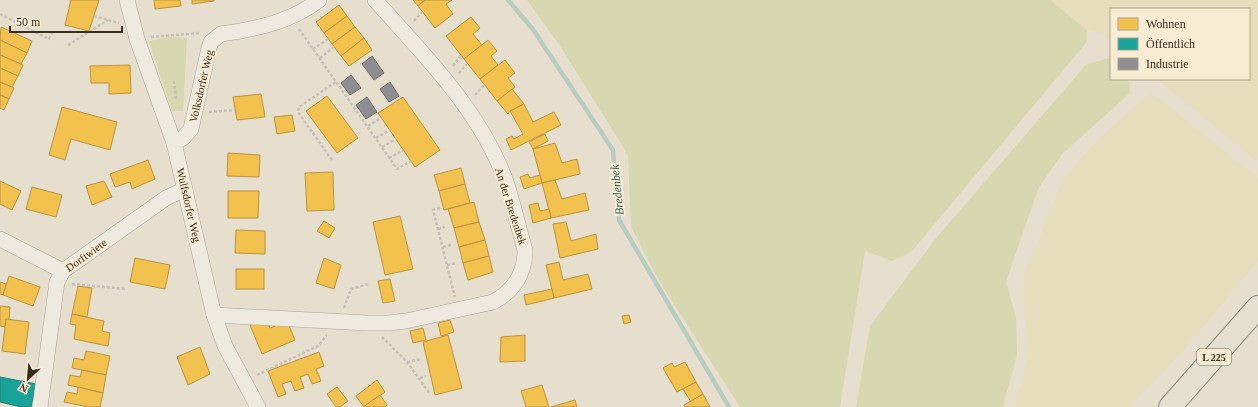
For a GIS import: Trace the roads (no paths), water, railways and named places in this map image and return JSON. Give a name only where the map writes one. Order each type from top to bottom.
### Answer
[{"type":"main road","name":"L 225","points":[[1170,407],[1258,307]]},
{"type":"street","name":"Wulfsdorfer Weg","points":[[127,0],[137,39],[174,142],[214,315],[225,346],[258,407]]},
{"type":"street","name":"Volksdorfer Weg","points":[[174,142],[188,134],[195,114],[209,48],[216,38],[221,34],[291,18],[319,0]]},
{"type":"street","name":"An der Bredenbek","points":[[214,315],[367,323],[406,321],[458,311],[493,302],[510,291],[522,272],[525,261],[525,250],[505,180],[474,120],[447,81],[375,0]]},
{"type":"street","name":"Dorftwiete","points":[[40,407],[60,277],[166,198],[185,189]]},
{"type":"street","points":[[0,239],[60,277]]},
{"type":"waterway","name":"Bredenbek","points":[[508,0],[532,28],[613,150],[619,220],[729,407]]}]
